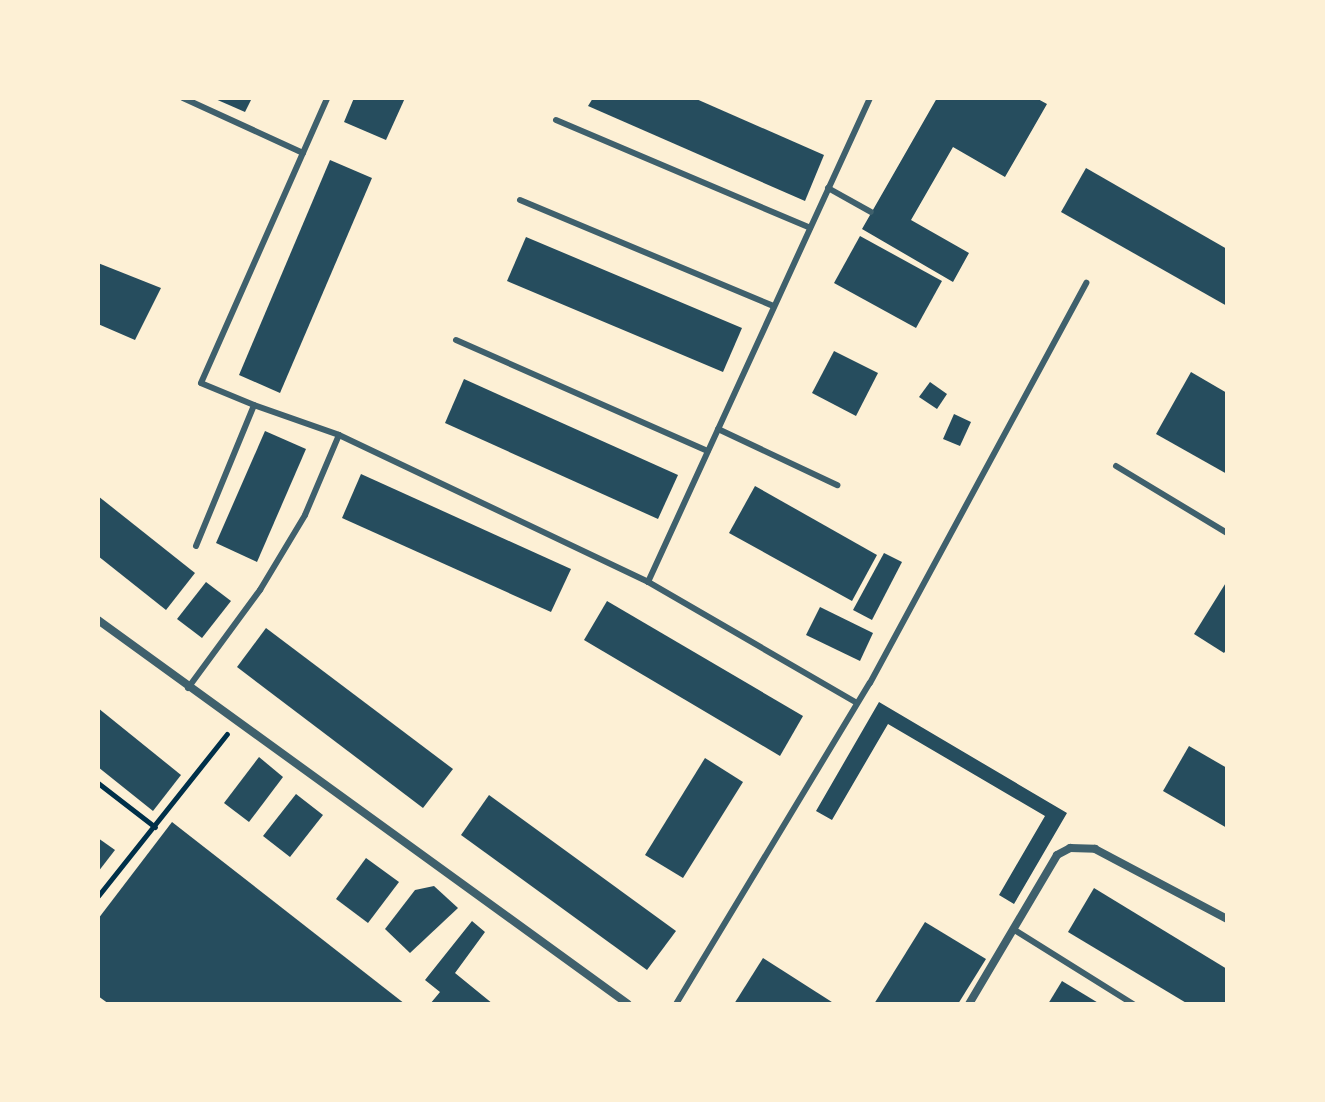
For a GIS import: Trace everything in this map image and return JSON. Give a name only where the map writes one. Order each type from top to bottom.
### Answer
[{"type":"street","points":[[98,620],[236,723],[628,1004]]},
{"type":"street","points":[[969,1004],[1057,855],[1080,846],[1227,919]]},
{"type":"lane","points":[[183,98],[303,153]]},
{"type":"lane","points":[[327,98],[201,383],[339,435],[648,582],[857,703]]},
{"type":"lane","points":[[648,582],[870,98]]},
{"type":"lane","points":[[556,120],[810,228]]},
{"type":"lane","points":[[828,188],[871,212]]},
{"type":"lane","points":[[520,200],[774,306]]},
{"type":"lane","points":[[676,1004],[857,703],[1086,283]]},
{"type":"lane","points":[[456,340],[708,451]]},
{"type":"lane","points":[[196,546],[254,405]]},
{"type":"lane","points":[[718,429],[837,485]]},
{"type":"lane","points":[[188,688],[260,590],[305,515],[339,435]]},
{"type":"lane","points":[[1116,466],[1227,533]]},
{"type":"lane","points":[[1013,929],[1133,1004]]},
{"type":"path","points":[[98,896],[236,723]]},
{"type":"path","points":[[98,783],[155,827]]},
{"type":"building","points":[[213,98],[252,98],[245,112]]},
{"type":"building","points":[[354,98],[405,98],[386,140],[344,122]]},
{"type":"building","points":[[593,98],[694,98],[824,155],[805,201],[588,106]]},
{"type":"building","points":[[937,98],[1036,98],[1047,104],[1005,177],[953,147],[911,220],[969,253],[953,282],[862,229]]},
{"type":"building","points":[[330,160],[372,178],[280,393],[239,375]]},
{"type":"building","points":[[1086,168],[1227,249],[1227,306],[1061,212]]},
{"type":"building","points":[[860,236],[942,281],[916,328],[834,283]]},
{"type":"building","points":[[526,237],[742,328],[723,372],[507,281]]},
{"type":"building","points":[[98,263],[161,288],[135,340],[98,324]]},
{"type":"building","points":[[834,351],[878,373],[856,416],[812,393]]},
{"type":"building","points":[[1191,372],[1227,393],[1227,474],[1156,434]]},
{"type":"building","points":[[464,379],[678,475],[658,519],[445,423]]},
{"type":"building","points":[[930,382],[947,394],[937,409],[919,397]]},
{"type":"building","points":[[954,414],[971,422],[960,446],[943,439]]},
{"type":"building","points":[[265,431],[306,449],[257,562],[216,543]]},
{"type":"building","points":[[361,474],[571,569],[551,612],[342,518]]},
{"type":"building","points":[[755,486],[877,555],[852,601],[729,533]]},
{"type":"building","points":[[98,496],[195,573],[166,610],[98,556]]},
{"type":"building","points":[[884,553],[902,562],[872,620],[853,610]]},
{"type":"building","points":[[1227,581],[1227,649],[1224,653],[1194,634]]},
{"type":"building","points":[[206,582],[231,601],[202,638],[177,619]]},
{"type":"building","points":[[607,601],[803,716],[780,756],[584,640]]},
{"type":"building","points":[[820,607],[873,633],[860,661],[806,635]]},
{"type":"building","points":[[266,628],[453,769],[423,808],[237,667]]},
{"type":"building","points":[[879,702],[1067,813],[1014,904],[999,895],[1045,816],[888,724],[832,820],[816,811]]},
{"type":"building","points":[[98,708],[181,775],[153,811],[98,767]]},
{"type":"building","points":[[1189,746],[1227,768],[1227,828],[1163,791]]},
{"type":"building","points":[[259,757],[283,777],[249,822],[224,803]]},
{"type":"building","points":[[705,758],[743,782],[683,878],[645,855]]},
{"type":"building","points":[[296,794],[323,815],[290,857],[263,836]]},
{"type":"building","points":[[489,795],[676,931],[647,970],[461,835]]},
{"type":"building","points":[[172,822],[405,1004],[109,1004],[98,996],[98,919]]},
{"type":"building","points":[[98,838],[115,850],[98,872]]},
{"type":"building","points":[[366,858],[399,882],[368,923],[336,899]]},
{"type":"building","points":[[434,886],[458,908],[410,953],[385,929],[415,890]]},
{"type":"building","points":[[1094,888],[1227,969],[1227,1004],[1188,1004],[1068,932]]},
{"type":"building","points":[[472,921],[485,932],[455,973],[493,1004],[430,1004],[440,992],[425,980]]},
{"type":"building","points":[[925,922],[986,959],[958,1004],[874,1004]]},
{"type":"building","points":[[763,958],[835,1004],[734,1004]]},
{"type":"building","points":[[1062,981],[1100,1004],[1048,1004]]}]
